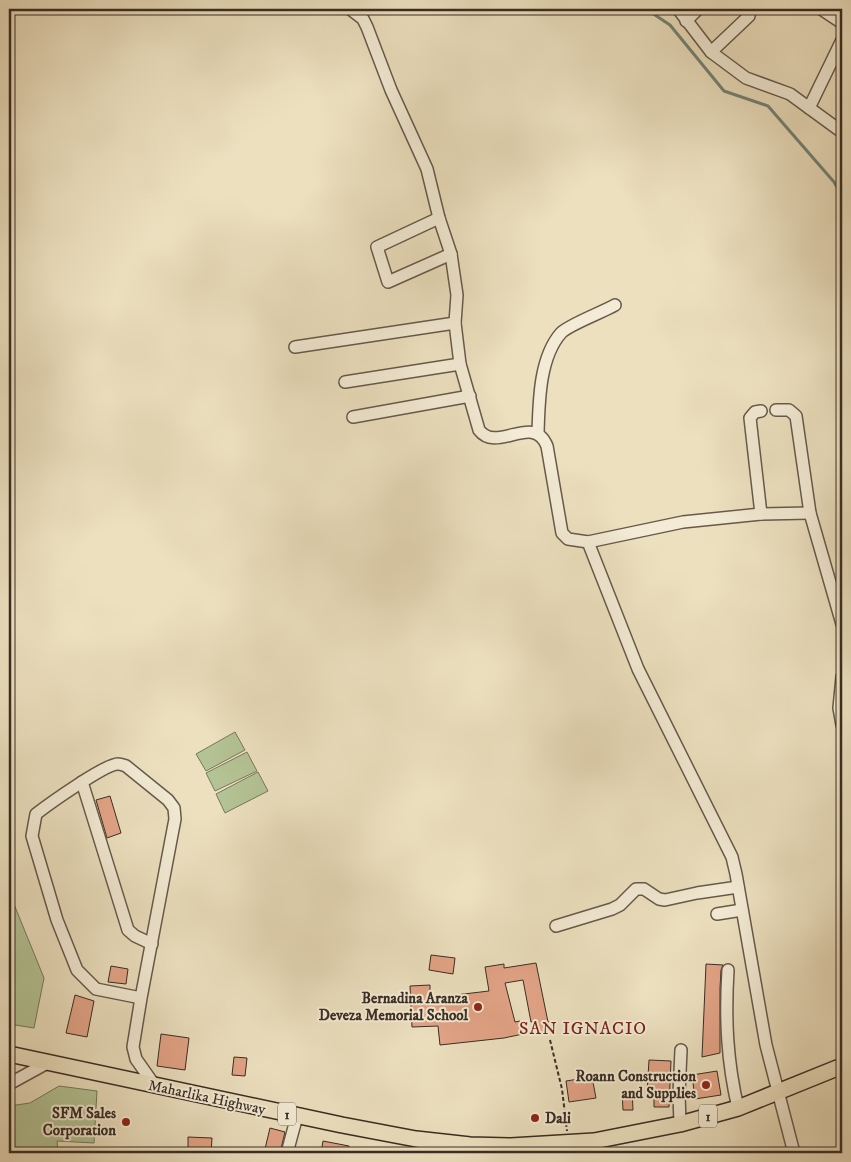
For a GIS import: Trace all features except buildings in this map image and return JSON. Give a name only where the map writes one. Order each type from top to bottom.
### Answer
[{"type":"main road","name":"Maharlika Highway","points":[[9,1054],[297,1116],[416,1139],[470,1145],[566,1148],[680,1124],[738,1108],[842,1066]]},
{"type":"street","points":[[350,9],[363,19],[367,27],[391,90],[427,169],[439,218],[451,254],[457,295],[455,323],[460,364],[480,430],[484,436],[492,439],[527,432],[538,433],[543,438],[562,533],[568,539],[588,542],[683,522],[761,514],[810,513]]},
{"type":"street","points":[[678,9],[711,52],[746,78],[790,94],[842,132]]},
{"type":"street","points":[[686,21],[698,9]]},
{"type":"street","points":[[711,52],[749,16],[750,9]]},
{"type":"street","points":[[821,9],[842,24]]},
{"type":"street","points":[[809,108],[842,40]]},
{"type":"street","points":[[439,218],[377,247],[388,282],[451,254]]},
{"type":"street","points":[[538,433],[539,404],[544,370],[551,350],[561,333],[573,325],[615,305]]},
{"type":"street","points":[[295,347],[455,323]]},
{"type":"street","points":[[345,382],[460,364]]},
{"type":"street","points":[[353,417],[470,396]]},
{"type":"street","points":[[776,410],[789,410],[796,416],[810,513],[842,624]]},
{"type":"street","points":[[761,411],[755,412],[750,418],[761,514]]},
{"type":"street","points":[[588,542],[638,669],[732,857],[766,1045],[794,1153]]},
{"type":"street","points":[[842,677],[839,708],[842,725]]},
{"type":"street","points":[[140,998],[96,989],[77,970],[57,920],[32,836],[36,814],[82,782],[112,765],[119,764],[126,766],[168,800],[174,808],[175,819],[140,998],[133,1047],[136,1059],[155,1086]]},
{"type":"street","points":[[82,782],[128,930],[135,936],[152,944]]},
{"type":"street","points":[[556,926],[620,905],[636,890],[644,889],[659,899],[665,900],[703,891],[738,887]]},
{"type":"street","points":[[717,914],[742,910]]},
{"type":"street","points":[[728,970],[727,1047],[738,1108]]},
{"type":"street","points":[[680,1124],[681,1050]]},
{"type":"street","points":[[9,1084],[49,1062]]},
{"type":"street","points":[[287,1153],[297,1116]]},
{"type":"path","points":[[550,1040],[562,1090],[566,1148]]},
{"type":"green space","points":[[235,732],[245,750],[206,771],[196,754]]},
{"type":"green space","points":[[247,752],[257,771],[215,791],[206,773]]},
{"type":"green space","points":[[258,772],[268,791],[225,813],[216,794]]},
{"type":"green space","points":[[9,892],[44,978],[34,1028],[9,1024]]},
{"type":"green space","points":[[59,1086],[97,1091],[94,1143],[57,1141],[58,1153],[9,1153],[9,1106],[30,1103]]},
{"type":"waterway","points":[[646,9],[670,25],[724,91],[768,106],[834,182],[842,196]]},
{"type":"place","name":"Bernadina Aranza Deveza Memorial School","points":[[478,1007]]},
{"type":"place","name":"Roann Construction and Supplies","points":[[706,1085]]},
{"type":"place","name":"Dali","points":[[535,1118]]},
{"type":"place","name":"SFM Sales Corporation","points":[[126,1122]]},
{"type":"district","name":"SAN IGNACIO","points":[[583,1028]]}]
